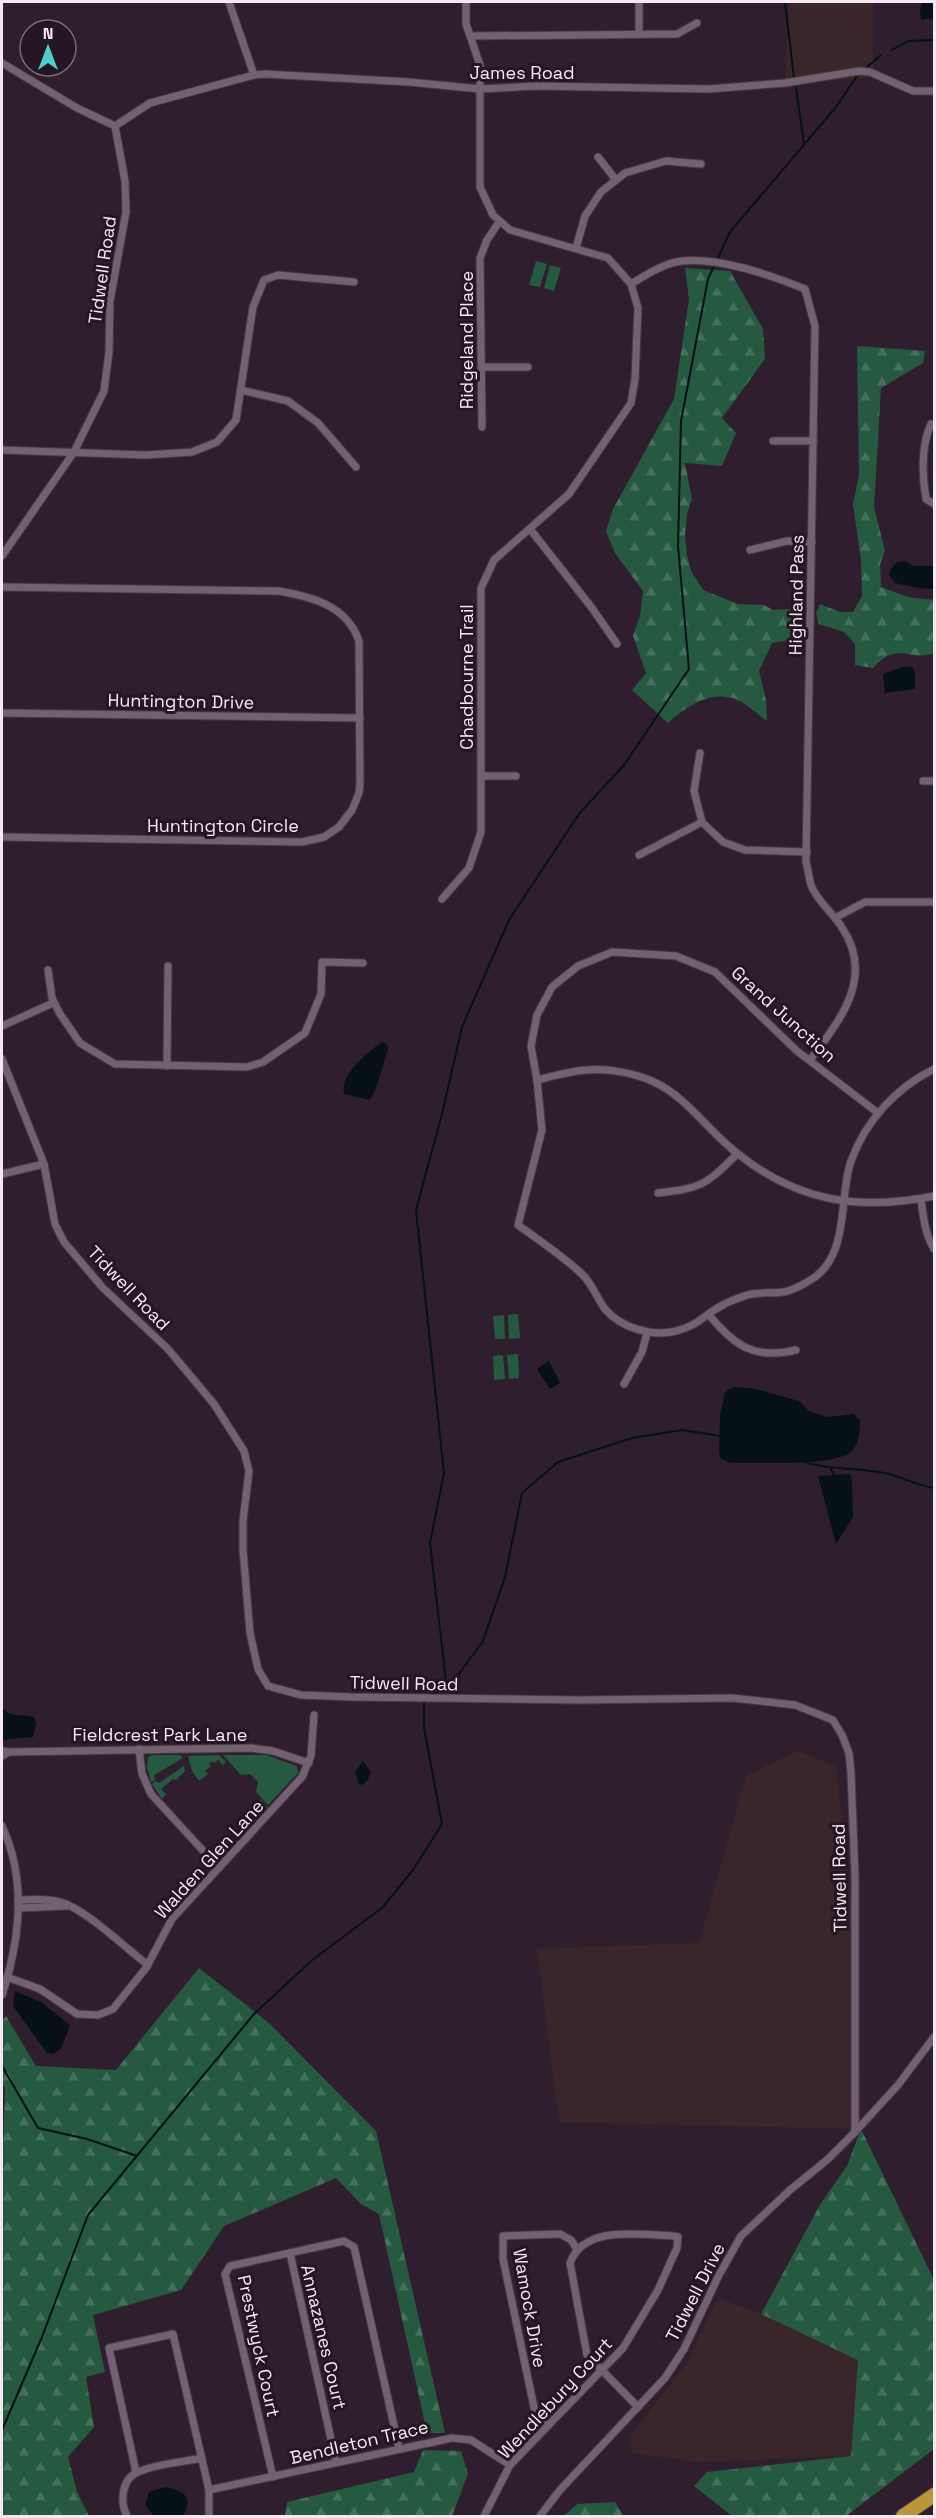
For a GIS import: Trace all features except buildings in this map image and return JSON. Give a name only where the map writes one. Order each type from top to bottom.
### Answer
[{"type":"highway","points":[[903,2517],[934,2495]]},
{"type":"highway","points":[[916,2517],[934,2500]]},
{"type":"street","points":[[229,2],[254,75]]},
{"type":"street","points":[[466,2],[466,24],[480,64],[480,188],[498,222]]},
{"type":"street","points":[[639,2],[639,34]]},
{"type":"street","points":[[471,36],[677,34],[697,23]]},
{"type":"street","points":[[2,63],[77,108],[115,126]]},
{"type":"street","name":"James Road","points":[[115,126],[150,103],[254,75],[409,82],[480,89],[536,86],[708,89],[785,83],[859,71],[870,72],[913,91],[934,91]]},
{"type":"street","name":"Tidwell Road","points":[[2,556],[74,452],[104,391],[108,362],[110,301],[126,212],[125,181],[115,126]]},
{"type":"street","points":[[598,157],[616,180]]},
{"type":"street","points":[[576,248],[585,216],[601,192],[625,173],[666,161],[701,164]]},
{"type":"street","name":"Chadbourne Trail","points":[[442,899],[469,868],[481,832],[481,588],[494,560],[569,494],[631,403],[634,379],[638,308],[631,284],[608,258],[510,230],[498,222]]},
{"type":"street","name":"Ridgeland Place","points":[[482,427],[480,258],[498,222]]},
{"type":"street","name":"Highland Pass","points":[[631,284],[656,270],[680,261],[703,261],[772,275],[805,289],[815,326],[807,852],[812,887],[843,929],[855,960],[853,993],[843,1015],[810,1060]]},
{"type":"street","points":[[2,450],[146,455],[192,452],[217,442],[236,420],[253,307],[264,280],[278,275],[354,282]]},
{"type":"street","points":[[481,367],[528,367]]},
{"type":"street","points":[[241,390],[288,401],[318,423],[356,467]]},
{"type":"street","points":[[931,424],[925,436],[924,489],[926,499],[934,504]]},
{"type":"street","points":[[774,441],[813,441]]},
{"type":"street","points":[[530,529],[617,644]]},
{"type":"street","points":[[750,550],[787,542],[812,542]]},
{"type":"street","name":"Huntington Circle","points":[[2,587],[279,591],[309,597],[336,610],[351,623],[356,632],[359,641],[360,718],[359,793],[346,820],[324,837],[302,842],[2,837]]},
{"type":"street","name":"Huntington Drive","points":[[2,713],[360,718]]},
{"type":"street","points":[[700,753],[694,791],[702,822],[723,842],[745,850],[807,852]]},
{"type":"street","points":[[481,776],[516,776]]},
{"type":"street","points":[[923,781],[934,781]]},
{"type":"street","points":[[639,855],[702,822]]},
{"type":"street","points":[[835,918],[865,902],[934,902]]},
{"type":"street","name":"Grand Junction","points":[[878,1113],[810,1060],[716,972],[676,956],[612,952],[578,966],[552,987],[537,1015],[531,1046],[542,1130],[518,1225],[566,1259],[585,1277],[606,1309],[621,1322],[647,1333],[673,1332],[696,1324],[722,1305],[749,1294],[787,1292],[811,1280],[828,1264],[839,1240],[842,1202],[851,1162],[865,1129],[878,1113],[889,1099],[934,1069]]},
{"type":"street","points":[[48,970],[53,1003],[80,1042],[115,1064],[247,1067],[263,1062],[305,1033],[321,993],[322,962],[363,963]]},
{"type":"street","points":[[167,1066],[168,966]]},
{"type":"street","points":[[2,1026],[53,1003]]},
{"type":"street","name":"Tidwell Road","points":[[2,1059],[44,1164],[55,1224],[64,1242],[103,1288],[168,1349],[214,1404],[244,1451],[249,1471],[243,1521],[243,1550],[250,1632],[258,1669],[268,1686],[301,1695],[351,1697],[579,1700],[732,1698],[795,1705],[833,1720],[849,1753],[851,1773],[855,1886],[855,2132]]},
{"type":"street","points":[[537,1080],[587,1070],[620,1072],[651,1081],[670,1091],[737,1154],[788,1187],[842,1202],[902,1203],[934,1196]]},
{"type":"street","points":[[658,1192],[692,1189],[713,1178],[737,1154]]},
{"type":"street","points":[[2,1174],[44,1164]]},
{"type":"street","points":[[921,1199],[923,1217],[934,1249]]},
{"type":"street","points":[[709,1315],[729,1339],[752,1351],[781,1354],[796,1350]]},
{"type":"street","points":[[624,1384],[642,1352],[647,1333]]},
{"type":"street","name":"Walden Glen Lane","points":[[8,1977],[40,1989],[74,2013],[92,2015],[107,2012],[117,2005],[147,1965],[169,1924],[300,1780],[309,1763],[314,1715]]},
{"type":"street","points":[[139,1749],[142,1774],[151,1794],[219,1869]]},
{"type":"street","name":"Fieldcrest Park Lane","points":[[2,1756],[5,1751],[257,1749],[309,1763]]},
{"type":"street","points":[[2,1826],[10,1847],[19,1904],[17,1938],[2,1995]]},
{"type":"street","points":[[19,1904],[59,1904],[72,1907],[147,1965]]},
{"type":"street","name":"Tidwell Drive","points":[[540,2517],[560,2490],[665,2378],[684,2349],[718,2275],[741,2236],[790,2190],[827,2160],[855,2132],[898,2085],[934,2037]]},
{"type":"street","name":"Wamock Drive","points":[[548,2426],[535,2412],[503,2259],[503,2236],[560,2234],[572,2240],[577,2249]]},
{"type":"street","name":"Wendlebury Court","points":[[484,2517],[510,2465],[623,2348],[647,2309],[677,2248],[678,2237],[614,2234],[597,2238],[577,2249]]},
{"type":"street","name":"Prestwyck Court","points":[[273,2477],[225,2274],[230,2266],[344,2241],[354,2247],[399,2448]]},
{"type":"street","points":[[577,2249],[570,2263],[570,2270],[587,2355],[638,2407]]},
{"type":"street","name":"Annazanes Court","points":[[290,2253],[336,2463]]},
{"type":"street","points":[[136,2472],[110,2348],[173,2334],[209,2490],[209,2517]]},
{"type":"street","name":"Bendleton Trace","points":[[209,2490],[443,2439],[462,2439],[479,2444],[510,2465]]},
{"type":"street","points":[[127,2517],[122,2505],[123,2493],[128,2480],[136,2472],[202,2458]]},
{"type":"shaded area","points":[[789,2],[873,2],[873,77],[785,83]]},
{"type":"shaded area","points":[[922,2],[934,2],[934,18],[921,20]]},
{"type":"shaded area","points":[[905,561],[914,566],[934,566],[934,589],[895,583],[889,575],[890,570],[897,562]]},
{"type":"shaded area","points":[[906,666],[912,667],[915,673],[915,689],[885,693],[883,674]]},
{"type":"shaded area","points":[[382,1042],[387,1044],[388,1050],[370,1100],[344,1094],[346,1079],[350,1072],[362,1058]]},
{"type":"shaded area","points":[[549,1361],[560,1383],[550,1389],[537,1369]]},
{"type":"shaded area","points":[[734,1387],[756,1389],[799,1401],[809,1411],[827,1417],[854,1414],[860,1421],[856,1446],[842,1457],[812,1462],[731,1463],[721,1459],[719,1453],[720,1415],[725,1392]]},
{"type":"shaded area","points":[[850,1474],[853,1517],[836,1544],[818,1476]]},
{"type":"shaded area","points":[[2,1707],[9,1713],[34,1717],[36,1724],[33,1737],[2,1740]]},
{"type":"shaded area","points":[[797,1751],[836,1766],[859,1980],[861,2129],[559,2122],[537,1949],[699,1943],[746,1776]]},
{"type":"shaded area","points":[[363,1761],[371,1772],[367,1781],[362,1785],[359,1784],[355,1772]]},
{"type":"shaded area","points":[[15,1991],[41,2002],[70,2025],[62,2047],[54,2054],[47,2053],[13,2006]]},
{"type":"shaded area","points":[[718,2298],[761,2314],[858,2359],[851,2456],[699,2462],[632,2453],[630,2436],[687,2363]]},
{"type":"shaded area","points":[[165,2487],[177,2490],[187,2499],[188,2504],[183,2516],[154,2516],[145,2505],[149,2492]]},
{"type":"green space","points":[[536,261],[547,264],[540,287],[529,285]]},
{"type":"green space","points":[[550,265],[561,268],[554,291],[544,288]]},
{"type":"green space","points":[[685,268],[730,271],[763,329],[765,359],[722,418],[736,433],[722,466],[685,463],[692,499],[687,514],[685,535],[691,571],[703,590],[738,604],[764,605],[773,610],[796,609],[804,615],[801,632],[790,640],[772,643],[759,671],[766,700],[767,721],[738,700],[719,697],[695,704],[668,723],[632,690],[646,673],[633,636],[640,616],[643,591],[615,553],[606,531],[613,509],[674,399],[689,299]]},
{"type":"green space","points":[[857,346],[925,351],[923,363],[881,388],[874,507],[885,551],[880,564],[881,587],[908,597],[934,600],[934,653],[918,655],[897,653],[882,659],[873,668],[855,665],[855,644],[844,632],[819,624],[816,613],[820,604],[840,612],[853,612],[862,596],[861,560],[853,504],[859,475]]},
{"type":"green space","points":[[518,1314],[520,1338],[509,1339],[508,1315]]},
{"type":"green space","points":[[504,1315],[505,1339],[495,1339],[493,1316]]},
{"type":"green space","points":[[518,1354],[519,1378],[509,1379],[507,1355]]},
{"type":"green space","points":[[503,1355],[505,1379],[494,1380],[493,1356]]},
{"type":"green space","points":[[180,1755],[183,1758],[154,1775],[155,1780],[151,1782],[147,1767],[148,1757]]},
{"type":"green space","points":[[219,1755],[226,1762],[223,1765],[218,1760],[214,1763],[212,1761],[209,1764],[211,1766],[205,1771],[208,1774],[199,1781],[192,1771],[188,1756]]},
{"type":"green space","points":[[223,1755],[266,1755],[297,1766],[298,1773],[268,1805],[256,1792],[258,1782],[250,1774],[241,1775]]},
{"type":"green space","points":[[184,1766],[185,1771],[176,1780],[173,1779],[161,1789],[166,1794],[162,1799],[152,1784],[155,1781],[159,1783]]},
{"type":"green space","points":[[261,1799],[267,1807],[246,1831],[238,1823],[249,1817],[260,1805],[258,1802]]},
{"type":"green space","points":[[199,1968],[269,2023],[376,2131],[445,2433],[427,2433],[379,2214],[361,2204],[336,2178],[224,2226],[181,2290],[93,2315],[105,2372],[86,2377],[94,2427],[68,2457],[77,2492],[89,2516],[2,2516],[2,2176],[5,2088],[2,2083],[2,2021],[6,2016],[36,2066],[116,2070]]},
{"type":"green space","points":[[861,2129],[934,2280],[934,2449],[846,2516],[732,2516],[694,2486],[707,2472],[851,2456],[858,2360],[761,2314],[821,2203],[847,2166]]},
{"type":"green space","points":[[423,2450],[461,2451],[468,2474],[452,2516],[285,2516],[287,2502],[414,2472]]},
{"type":"green space","points":[[615,2502],[623,2516],[564,2516],[577,2504]]},
{"type":"waterway","points":[[785,2],[794,78]]},
{"type":"waterway","points":[[892,50],[908,41],[934,40]]},
{"type":"waterway","points":[[867,67],[881,55]]},
{"type":"waterway","points":[[447,1690],[430,1543],[444,1473],[416,1210],[442,1114],[462,1027],[509,920],[579,814],[624,765],[689,669],[678,546],[681,421],[708,279],[730,232],[836,107],[859,73]]},
{"type":"waterway","points":[[796,87],[804,144]]},
{"type":"waterway","points":[[429,1695],[447,1690],[483,1641],[505,1577],[522,1493],[558,1462],[632,1438],[682,1430],[720,1436]]},
{"type":"waterway","points":[[805,1462],[826,1467],[879,1472],[934,1488]]},
{"type":"waterway","points":[[830,1467],[834,1475]]},
{"type":"waterway","points":[[2,2430],[42,2337],[88,2215],[254,2014],[311,1961],[383,1907],[413,1870],[442,1824],[424,1728],[424,1700]]},
{"type":"waterway","points":[[2,2066],[38,2128],[87,2139],[137,2156]]}]
